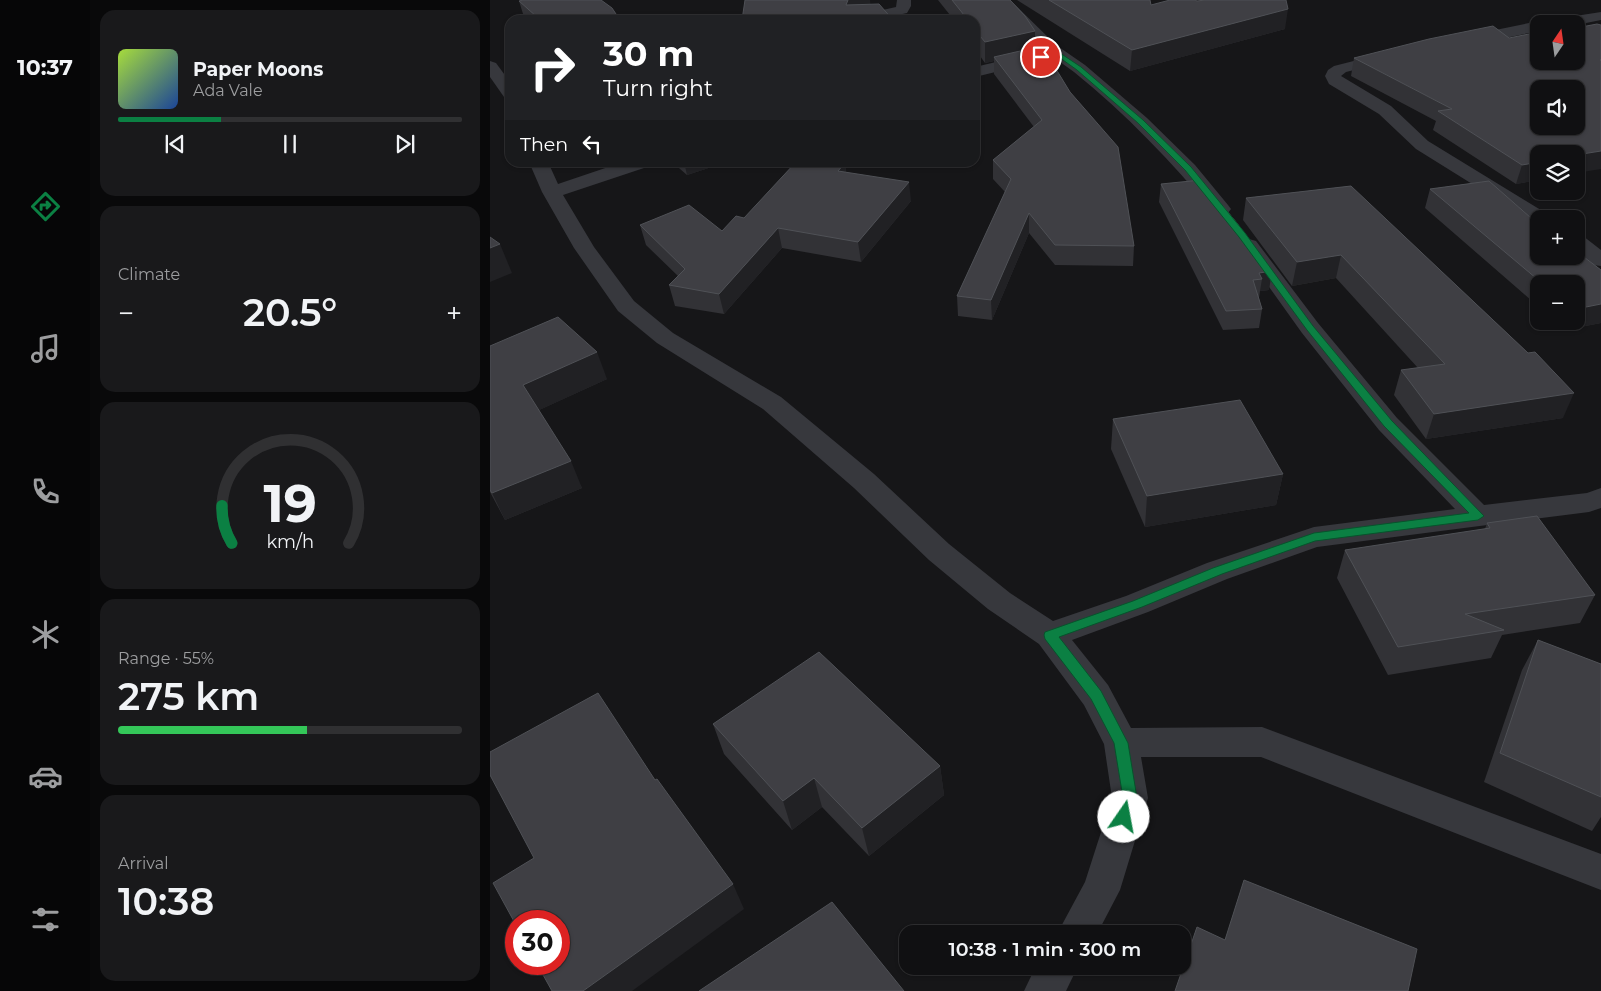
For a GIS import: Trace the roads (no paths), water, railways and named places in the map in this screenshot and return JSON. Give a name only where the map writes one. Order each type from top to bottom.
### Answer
[{"type":"street","points":[[879,15],[902,10],[904,0]]},
{"type":"street","points":[[1002,0],[1018,18],[1057,53],[1079,68],[1134,116],[1188,169],[1242,235],[1310,328],[1388,424],[1478,516]]},
{"type":"street","points":[[1585,19],[1601,16]]},
{"type":"street","points":[[1447,44],[1530,28]]},
{"type":"street","points":[[980,71],[1057,53]]},
{"type":"street","points":[[1408,53],[1340,69],[1334,72],[1333,76],[1340,83],[1385,110],[1422,145],[1530,212]]},
{"type":"street","points":[[490,66],[505,86]]},
{"type":"street","points":[[540,167],[552,192],[584,248],[626,306],[665,338],[772,404],[864,481],[939,552],[999,601],[1050,635],[1096,695],[1121,743],[1130,798],[1101,890],[1081,925]]},
{"type":"street","points":[[552,192],[628,167]]},
{"type":"street","points":[[1585,247],[1601,260]]},
{"type":"street","points":[[1050,635],[1138,604],[1217,571],[1314,537],[1589,502],[1601,498]]},
{"type":"street","points":[[1121,743],[1262,742],[1601,872]]},
{"type":"street","points":[[1044,991],[1053,975]]}]
